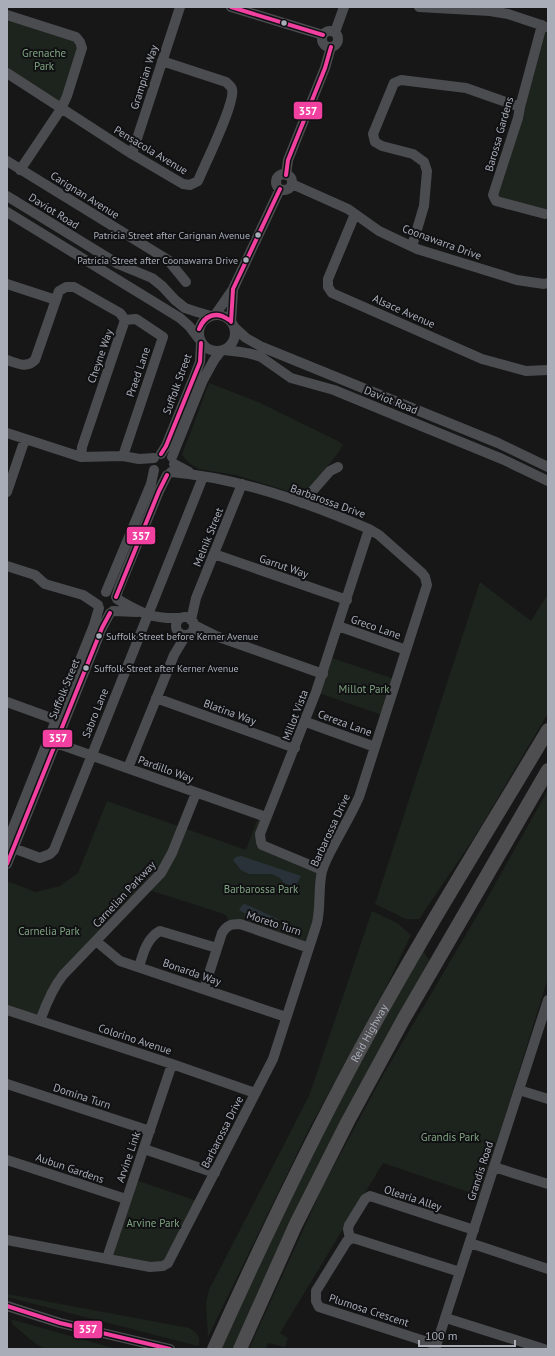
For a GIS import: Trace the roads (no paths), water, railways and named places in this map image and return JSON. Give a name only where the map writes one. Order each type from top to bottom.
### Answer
[{"type":"highway","name":"Reid Highway","points":[[214,1349],[251,1266],[301,1162],[354,1060],[441,909],[548,730]]},
{"type":"highway","points":[[240,1349],[272,1277],[322,1173],[375,1070],[548,770]]},
{"type":"street","name":"Grampian Way","points":[[132,154],[180,7]]},
{"type":"street","points":[[231,7],[323,35]]},
{"type":"street","points":[[335,32],[344,7]]},
{"type":"street","points":[[426,7],[490,11],[508,14],[545,26]]},
{"type":"street","points":[[12,13],[76,37],[82,48],[67,96],[61,109],[20,170]]},
{"type":"street","name":"Barossa Gardens","points":[[545,26],[518,118],[493,194],[496,201],[545,214]]},
{"type":"street","points":[[286,175],[288,160],[325,68],[331,47],[336,44],[339,39],[335,32],[330,30],[323,35],[322,38],[324,44],[331,47]]},
{"type":"street","name":"Pensacola Avenue","points":[[7,72],[61,109],[132,154],[183,184],[190,185],[198,181],[224,122],[232,96],[232,88],[226,82],[162,61]]},
{"type":"street","points":[[412,246],[424,206],[427,171],[424,162],[413,154],[382,146],[375,142],[373,134],[394,83],[401,80],[466,88],[520,107]]},
{"type":"street","name":"Carignan Avenue","points":[[7,161],[168,260],[186,282]]},
{"type":"street","points":[[286,175],[291,178],[292,184],[288,189],[280,189],[277,184],[278,178],[286,175]]},
{"type":"street","name":"Coonawarra Drive","points":[[292,184],[348,209],[379,231],[412,246],[517,280],[544,284],[548,283]]},
{"type":"street","points":[[200,341],[198,331],[200,326],[204,320],[213,315],[233,289],[280,189]]},
{"type":"street","name":"Daviot Road","points":[[7,196],[118,264],[152,278],[185,308],[196,312],[213,315]]},
{"type":"street","points":[[7,212],[180,318],[206,348],[211,351],[228,348],[233,340],[235,332],[232,324],[233,289]]},
{"type":"street","name":"Alsace Avenue","points":[[355,214],[328,279],[328,287],[332,293],[482,359],[526,371],[548,370]]},
{"type":"street","points":[[7,284],[56,300]]},
{"type":"street","name":"Cheyne Way","points":[[7,360],[22,365],[28,365],[35,360],[59,291],[66,287],[74,287],[120,313],[125,320],[82,447],[81,457]]},
{"type":"street","points":[[213,315],[224,316],[232,324]]},
{"type":"street","name":"Praed Lane","points":[[123,456],[163,337],[136,319],[125,320]]},
{"type":"street","name":"Daviot Road","points":[[232,324],[253,343],[268,350],[498,443],[548,467]]},
{"type":"street","name":"Suffolk Street","points":[[103,594],[151,484],[155,462],[166,446],[195,375],[201,356],[200,341]]},
{"type":"street","name":"Daviot Road","points":[[223,350],[249,353],[261,357],[291,378],[334,390],[502,459],[548,481]]},
{"type":"street","name":"Suffolk Street","points":[[117,598],[119,588],[153,505],[171,467],[203,380],[214,360],[223,350]]},
{"type":"street","points":[[7,433],[81,457],[123,456],[155,462],[166,454],[171,467],[159,475],[155,462]]},
{"type":"street","points":[[7,492],[24,439]]},
{"type":"street","name":"Barbarossa Drive","points":[[7,1240],[150,1267],[163,1266],[168,1263],[273,1059],[319,913],[322,870],[354,809],[376,747],[427,585],[427,580],[422,572],[379,535],[369,529],[302,503],[242,484],[221,479],[203,477],[171,467]]},
{"type":"street","points":[[302,503],[330,471],[338,467]]},
{"type":"street","name":"Sabro Lane","points":[[10,846],[40,858],[52,853],[144,614],[203,477]]},
{"type":"street","name":"Melnik Street","points":[[128,768],[242,484]]},
{"type":"street","name":"Millot Vista","points":[[322,870],[262,845],[260,842],[260,834],[306,722],[323,674],[369,529]]},
{"type":"street","name":"Garrut Way","points":[[214,554],[347,600]]},
{"type":"street","points":[[7,566],[35,575],[45,584],[83,595],[112,593],[117,598],[144,614]]},
{"type":"street","points":[[98,607],[98,598],[103,594]]},
{"type":"street","points":[[83,595],[104,612],[144,614],[163,619],[323,674]]},
{"type":"street","points":[[112,612],[117,606],[117,598]]},
{"type":"street","name":"Suffolk Street","points":[[10,846],[56,743],[60,721],[94,626],[98,607]]},
{"type":"street","name":"Suffolk Street","points":[[7,864],[10,846],[60,721],[103,624],[112,612]]},
{"type":"street","name":"Greco Lane","points":[[338,626],[406,650]]},
{"type":"street","name":"Blatina Way","points":[[156,698],[295,748]]},
{"type":"street","points":[[7,702],[60,721]]},
{"type":"street","name":"Cereza Lane","points":[[306,722],[376,747]]},
{"type":"street","name":"Pardillo Way","points":[[56,743],[266,817]]},
{"type":"street","name":"Carnelian Parkway","points":[[40,1021],[48,999],[58,982],[161,873],[172,853],[196,792]]},
{"type":"street","name":"Moreto Turn","points":[[204,989],[222,933],[230,925],[240,924],[309,948]]},
{"type":"street","points":[[139,967],[145,947],[160,931],[217,948]]},
{"type":"street","name":"Bonarda Way","points":[[96,941],[117,959],[286,1017]]},
{"type":"street","name":"Grandis Road","points":[[436,1347],[519,1090],[546,1014],[548,1000]]},
{"type":"street","name":"Colorino Avenue","points":[[7,1010],[255,1093]]},
{"type":"street","name":"Arvine Link","points":[[107,1258],[172,1064]]},
{"type":"street","name":"Domina Turn","points":[[7,1084],[150,1131]]},
{"type":"street","points":[[519,1090],[548,1099]]},
{"type":"street","points":[[144,1149],[215,1173]]},
{"type":"street","name":"Aubun Gardens","points":[[7,1160],[126,1200]]},
{"type":"street","points":[[494,1167],[548,1184]]},
{"type":"street","name":"Olearia Alley","points":[[350,1239],[348,1229],[349,1225],[365,1199],[370,1196],[474,1230]]},
{"type":"street","points":[[350,1239],[353,1238],[460,1272]]},
{"type":"street","name":"Plumosa Crescent","points":[[350,1239],[347,1241],[316,1291],[316,1301],[320,1307],[436,1347]]},
{"type":"street","points":[[470,1243],[548,1269]]},
{"type":"street","points":[[7,1306],[60,1323],[170,1349]]},
{"type":"street","points":[[446,1318],[544,1349]]},
{"type":"place","name":"Patricia Street after Carignan Avenue","points":[[258,235]]},
{"type":"place","name":"Patricia Street after Coonawarra Drive","points":[[246,260]]},
{"type":"place","name":"Suffolk Street before Kerner Avenue","points":[[99,636]]},
{"type":"place","name":"Suffolk Street after Kerner Avenue","points":[[86,668]]},
{"type":"park label","name":"Grenache Park","points":[[44,59]]},
{"type":"park label","name":"Millot Park","points":[[364,689]]},
{"type":"park label","name":"Barbarossa Park","points":[[261,889]]},
{"type":"park label","name":"Carnelia Park","points":[[49,931]]},
{"type":"park label","name":"Grandis Park","points":[[450,1137]]},
{"type":"park label","name":"Arvine Park","points":[[153,1223]]}]
